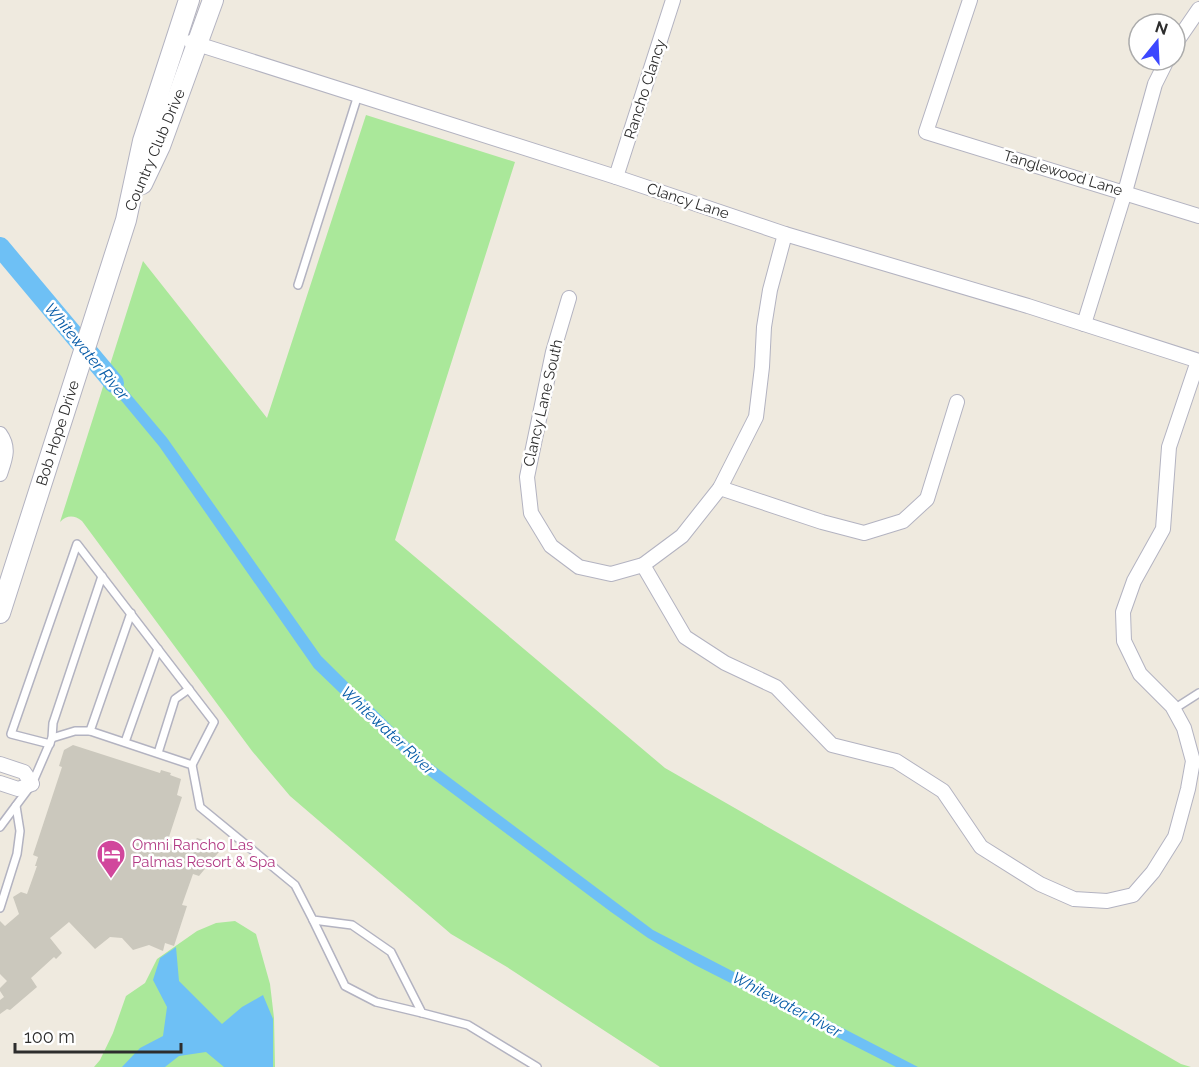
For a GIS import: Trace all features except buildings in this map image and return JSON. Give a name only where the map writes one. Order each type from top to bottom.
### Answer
[{"type":"main road","name":"Country Club Drive","points":[[126,220],[143,141],[189,0]]},
{"type":"main road","name":"Country Club Drive","points":[[126,220],[160,146],[213,0]]},
{"type":"main road","name":"Bob Hope Drive","points":[[0,613],[126,220]]},
{"type":"street","name":"Rancho Clancy","points":[[616,177],[673,0]]},
{"type":"street","name":"Tanglewood Lane","points":[[970,0],[926,132],[1199,216]]},
{"type":"street","points":[[1187,26],[1199,9]]},
{"type":"street","name":"Clancy Lane","points":[[177,37],[616,177],[785,234],[1029,306],[1198,361]]},
{"type":"street","points":[[1084,324],[1125,192],[1155,84],[1161,72]]},
{"type":"street","name":"Clancy Lane South","points":[[569,298],[553,352],[527,477],[531,513],[551,546],[579,567],[611,574],[643,565],[682,536],[720,488],[756,417],[764,327],[770,290],[785,234]]},
{"type":"street","points":[[643,565],[685,637],[725,663],[776,687],[832,745],[896,761],[943,791],[981,848],[1040,884],[1074,899],[1107,901],[1133,895],[1153,872],[1175,837],[1188,789],[1192,762],[1184,728],[1174,710],[1140,674],[1124,641],[1123,612],[1134,581],[1163,529],[1169,447],[1198,361]]},
{"type":"street","points":[[720,488],[822,522],[864,533],[903,521],[927,499],[957,402]]},
{"type":"street","points":[[0,434],[6,446],[6,455],[0,474]]},
{"type":"street","points":[[0,764],[24,772],[32,784],[18,789],[0,783]]},
{"type":"lane","points":[[298,285],[358,95]]},
{"type":"lane","points":[[192,765],[90,731],[75,731],[51,741],[11,734],[77,544],[214,722],[192,765],[200,807],[295,885],[345,986],[376,1002],[468,1025],[537,1067]]},
{"type":"lane","points":[[0,827],[32,784],[51,741],[53,723],[102,576]]},
{"type":"lane","points":[[90,731],[130,614]]},
{"type":"lane","points":[[125,742],[158,649]]},
{"type":"lane","points":[[158,753],[175,699],[189,689]]},
{"type":"lane","points":[[1174,710],[1199,693]]},
{"type":"lane","points":[[0,908],[17,854],[20,831],[16,806]]},
{"type":"lane","points":[[313,920],[352,925],[391,952],[422,1013]]},
{"type":"green space","points":[[366,115],[515,162],[395,540],[665,768],[1181,1064],[1191,1067],[660,1067],[507,967],[451,934],[290,796],[252,751],[82,521],[71,517],[60,522],[143,261],[267,418]]},
{"type":"green space","points":[[235,921],[256,934],[270,984],[274,1018],[275,1067],[94,1067],[100,1060],[113,1033],[126,996],[145,983],[157,959],[197,931],[216,923]]},
{"type":"water","points":[[99,357],[167,438],[321,656],[425,759],[653,930],[918,1067],[896,1067],[695,965],[648,938],[417,767],[314,668],[159,446],[95,369]]},
{"type":"water","points":[[176,947],[179,981],[222,1024],[242,1007],[263,995],[273,1019],[273,1067],[224,1067],[206,1052],[179,1056],[165,1067],[122,1067],[140,1048],[163,1036],[167,1007],[153,980],[160,958]]},
{"type":"waterway","name":"Whitewater River","points":[[0,247],[114,383]]},
{"type":"place","name":"Omni Rancho Las Palmas Resort & Spa","points":[[111,880]]}]
